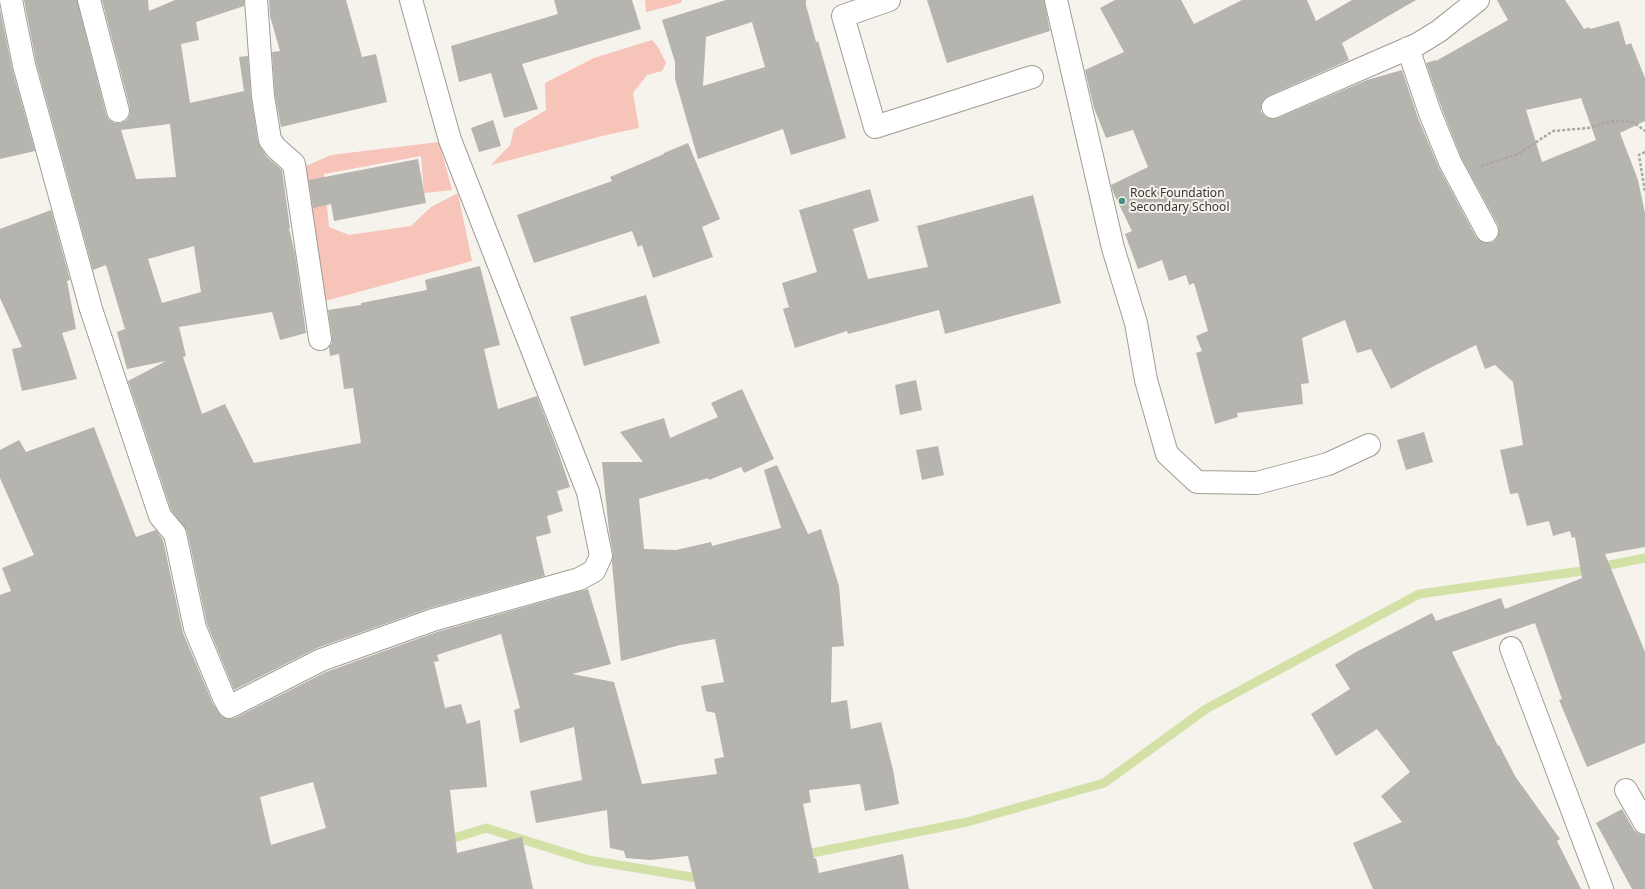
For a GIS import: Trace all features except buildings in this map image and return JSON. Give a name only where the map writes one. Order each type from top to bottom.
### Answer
[{"type":"street","points":[[11,0],[24,65],[91,309],[160,516],[175,534],[195,628],[229,707],[321,660],[433,620],[579,579],[594,572],[602,556],[588,492],[450,140],[411,0]]},
{"type":"street","points":[[90,0],[118,111]]},
{"type":"street","points":[[256,0],[263,96],[270,140],[276,148],[294,164],[320,339]]},
{"type":"street","points":[[889,0],[843,16],[875,127],[1032,77]]},
{"type":"street","points":[[1056,0],[1113,248],[1136,323],[1146,380],[1167,454],[1197,482],[1257,483],[1328,464],[1369,445]]},
{"type":"street","points":[[1273,107],[1428,38],[1478,0]]},
{"type":"street","points":[[1408,48],[1430,113],[1450,162],[1487,231]]},
{"type":"street","points":[[1511,648],[1602,889]]},
{"type":"street","points":[[1626,790],[1645,823]]},
{"type":"path","points":[[1457,174],[1518,154],[1553,131],[1588,128],[1613,121],[1633,122],[1645,131]]},
{"type":"path","points":[[1645,152],[1639,155],[1645,192]]},
{"type":"shaded area","points":[[645,0],[682,0],[681,3],[646,12]]},
{"type":"shaded area","points":[[652,40],[658,47],[666,63],[662,71],[647,75],[633,93],[639,128],[606,135],[491,165],[510,145],[514,129],[546,110],[545,83],[594,58]]},
{"type":"shaded area","points":[[439,142],[452,190],[424,193],[421,156],[324,174],[329,227],[349,235],[411,226],[431,207],[458,193],[472,261],[325,301],[299,169],[331,155]]},
{"type":"waterway","points":[[802,855],[967,822],[1104,783],[1206,709],[1419,594],[1575,572],[1645,558]]},
{"type":"waterway","points":[[445,841],[486,828],[588,860],[697,878],[705,876]]},
{"type":"place","name":"Rock Foundation Secondary School","points":[[1122,201]]}]
